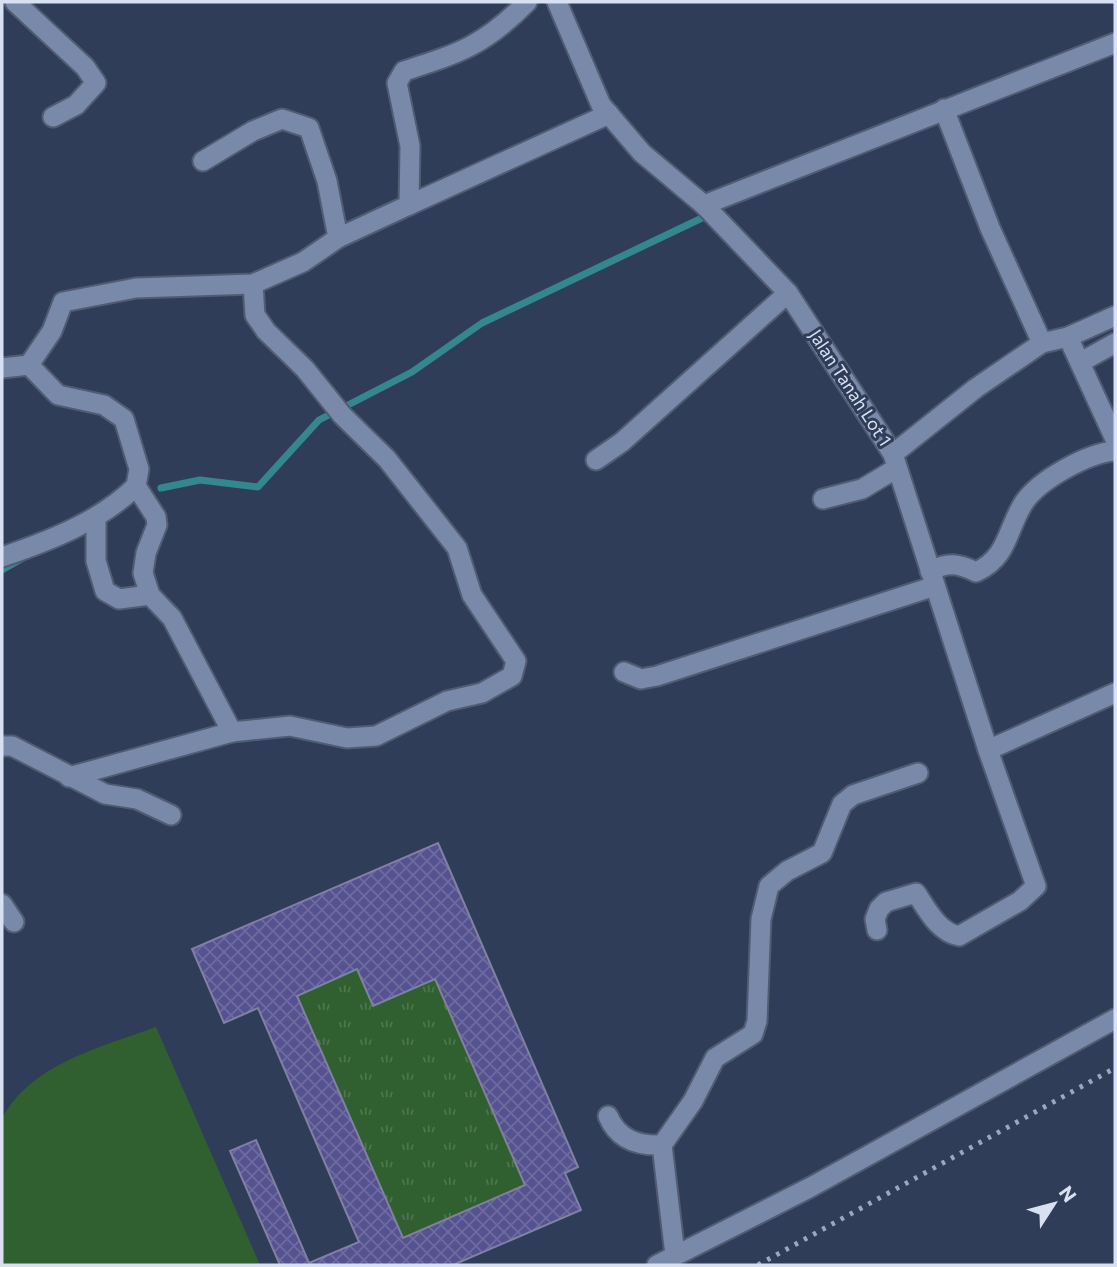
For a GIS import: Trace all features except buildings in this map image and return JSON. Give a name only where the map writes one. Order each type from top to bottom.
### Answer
[{"type":"street","points":[[15,2],[85,67],[96,83],[76,105],[53,117]]},
{"type":"street","points":[[409,205],[410,145],[397,83],[399,77],[404,71],[450,56],[489,38],[527,2]]},
{"type":"street","name":"Jalan Tanah Lot 1","points":[[557,2],[601,105],[642,153],[704,205],[788,293],[895,461],[988,750],[1036,886],[1020,901],[959,936],[951,934],[938,923],[916,893],[907,893],[879,909],[875,919],[877,930]]},
{"type":"street","points":[[704,205],[1115,43]]},
{"type":"street","points":[[944,109],[990,228],[1042,343]]},
{"type":"street","points":[[2,368],[29,365],[52,331],[62,302],[135,288],[253,284],[303,262],[338,239],[409,205],[610,114]]},
{"type":"street","points":[[203,161],[253,131],[282,118],[309,128],[330,192],[338,239]]},
{"type":"street","points":[[69,777],[232,732],[290,726],[347,738],[376,736],[447,701],[482,693],[512,676],[516,661],[472,595],[457,548],[387,459],[267,331],[255,315],[253,284]]},
{"type":"street","points":[[596,460],[622,442],[788,293]]},
{"type":"street","points":[[823,499],[862,489],[976,388],[1042,343],[1068,337],[1115,316]]},
{"type":"street","points":[[1068,337],[1115,439]]},
{"type":"street","points":[[1080,362],[1115,343]]},
{"type":"street","points":[[2,556],[96,518],[119,503],[136,486],[139,469],[124,419],[104,405],[58,395],[29,365]]},
{"type":"street","points":[[624,672],[640,679],[657,677],[933,578],[946,563],[976,572],[991,565],[1000,556],[1025,500],[1073,464],[1098,452],[1115,451]]},
{"type":"street","points":[[136,486],[156,517],[157,525],[146,553],[143,573],[150,595],[172,618],[232,732]]},
{"type":"street","points":[[96,518],[96,561],[105,591],[119,599],[150,595]]},
{"type":"street","points":[[988,750],[1115,693]]},
{"type":"street","points":[[2,746],[12,746],[105,794],[137,799],[171,815]]},
{"type":"street","points":[[675,1255],[662,1145],[687,1112],[715,1058],[753,1034],[757,1021],[761,919],[769,886],[787,871],[822,853],[842,804],[853,795],[918,773]]},
{"type":"street","points":[[2,904],[14,922]]},
{"type":"street","points":[[657,1265],[811,1187],[1115,1019]]},
{"type":"street","points":[[608,1116],[627,1140],[643,1146],[662,1145]]},
{"type":"green space","points":[[357,969],[373,1006],[435,979],[525,1185],[403,1238],[297,996]]},
{"type":"green space","points":[[156,1027],[260,1265],[2,1265],[2,1119],[14,1100],[30,1084],[69,1060]]},
{"type":"waterway","points":[[161,488],[200,480],[258,487],[319,420],[412,372],[482,323],[702,218]]},
{"type":"waterway","points":[[2,570],[23,558]]},
{"type":"railway","points":[[758,1265],[1115,1068]]}]
